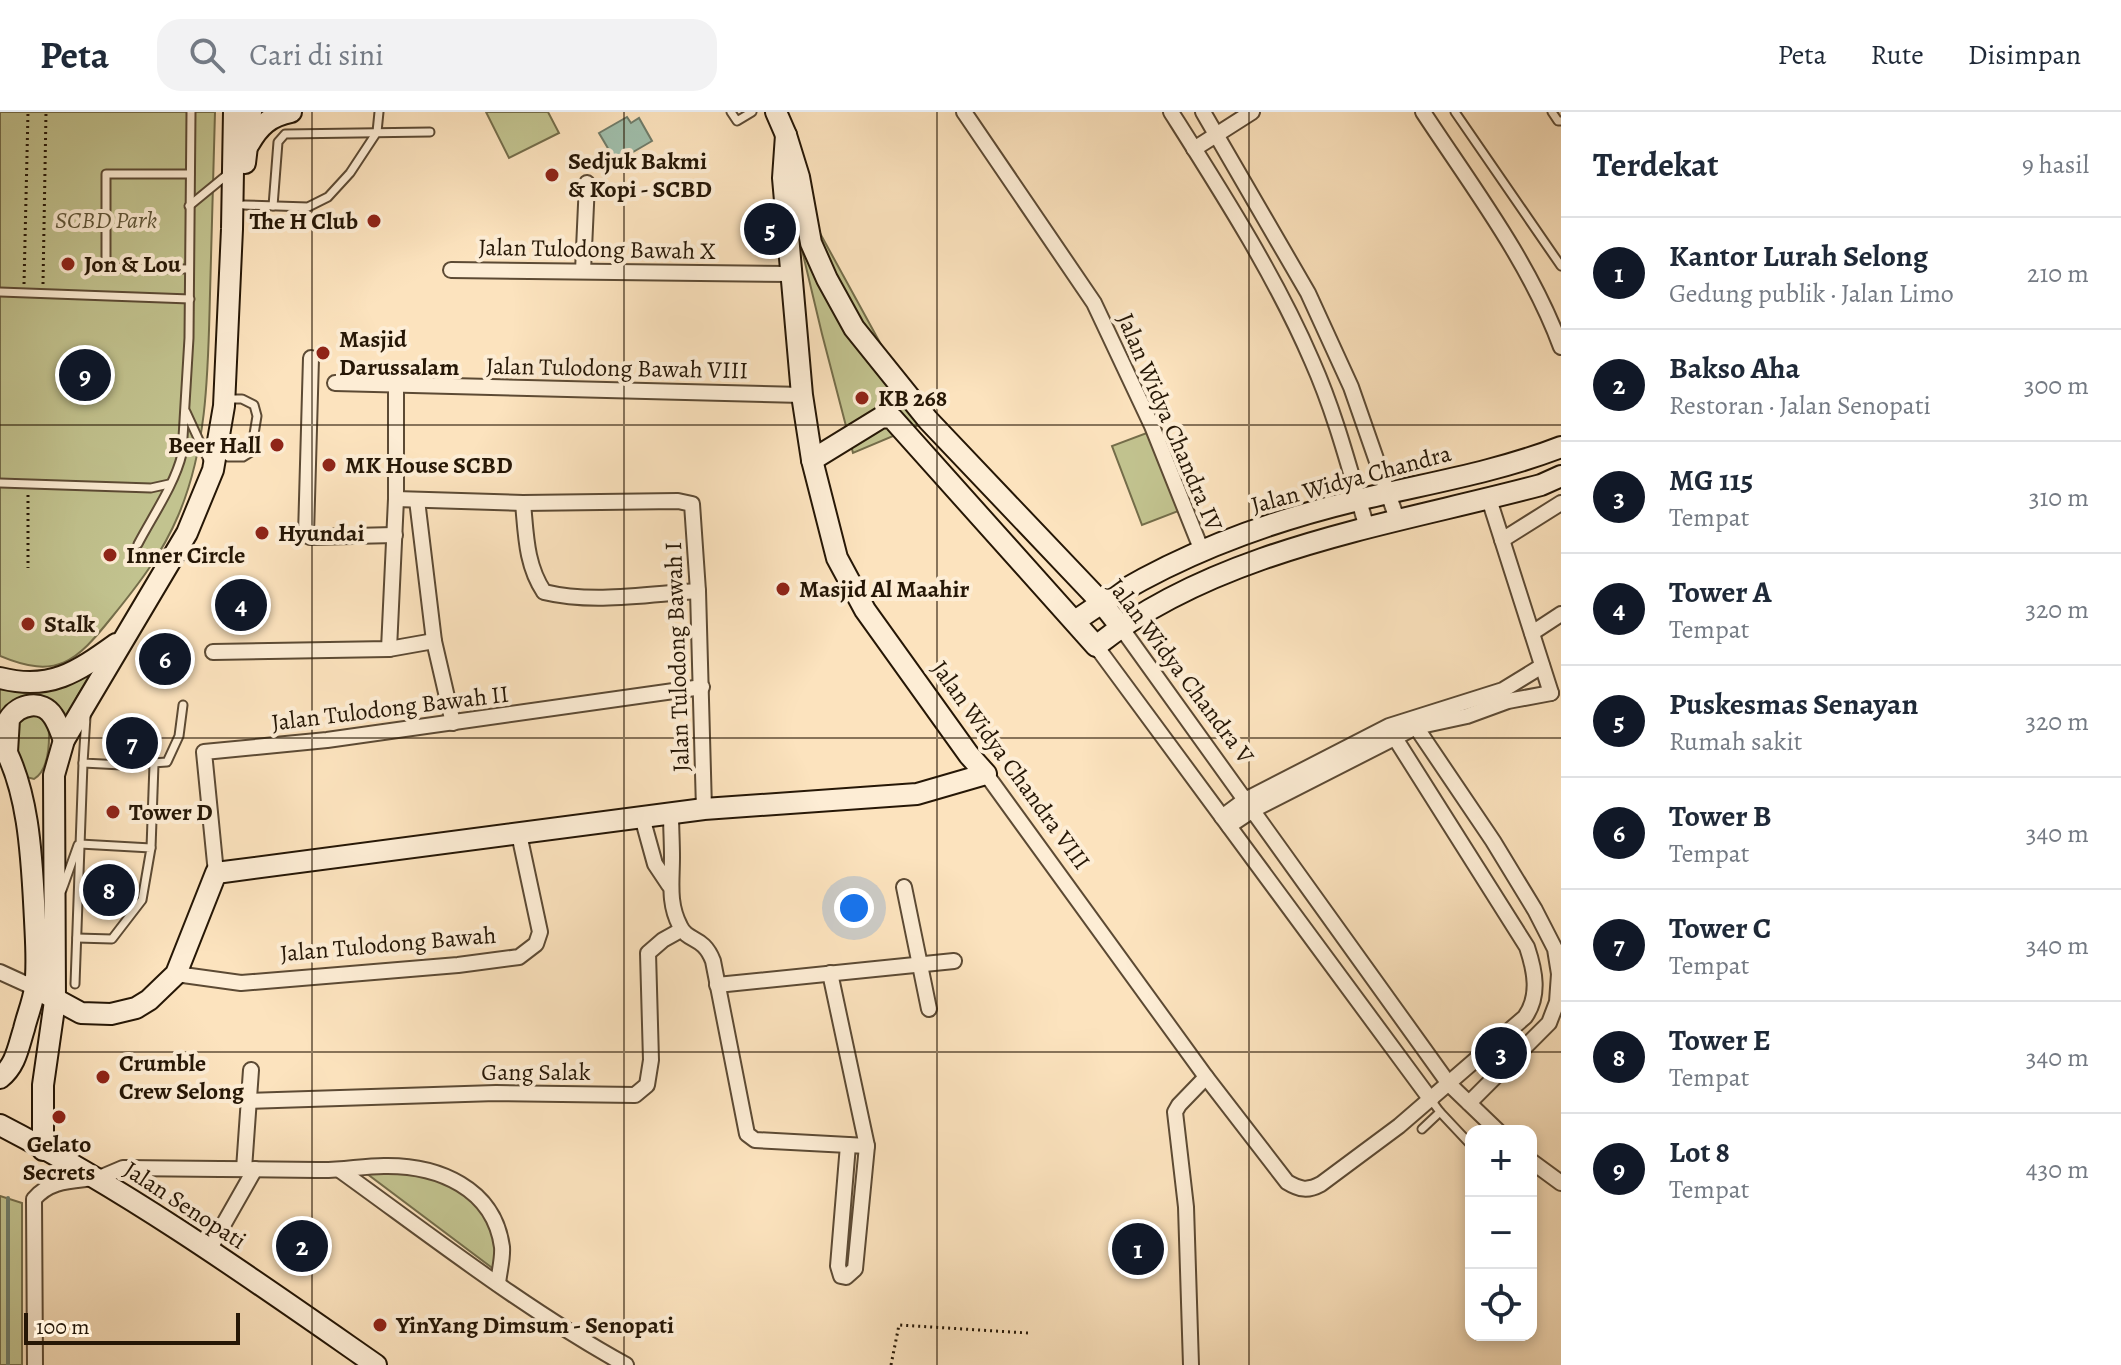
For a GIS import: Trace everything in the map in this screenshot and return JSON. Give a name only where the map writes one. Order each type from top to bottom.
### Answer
[{"type":"street","points":[[246,149],[258,128],[271,118],[291,112]]},
{"type":"street","name":"Jalan Widya Chandra VIII","points":[[776,112],[786,135],[783,178],[796,218],[791,274],[802,395],[811,453],[837,558],[865,610],[969,755],[986,774],[1206,1077],[1287,1182],[1296,1188],[1314,1188],[1431,1100],[1525,1017],[1532,1007],[1535,986],[1527,947],[1395,738]]},
{"type":"street","name":"Jalan Widya Chandra IV","points":[[964,112],[1094,303],[1152,426],[1202,551]]},
{"type":"street","points":[[1171,112],[1300,334],[1344,442],[1367,528]]},
{"type":"street","points":[[1203,112],[1308,293],[1351,387],[1397,519]]},
{"type":"street","points":[[1194,149],[1252,112]]},
{"type":"street","points":[[1423,112],[1531,279],[1561,347]]},
{"type":"street","points":[[232,229],[244,205],[246,149],[237,113]]},
{"type":"street","points":[[43,1150],[43,1085],[55,1001],[54,775],[64,740],[187,533],[213,470],[224,401],[232,170],[237,113]]},
{"type":"street","points":[[583,271],[587,183]]},
{"type":"street","name":"Jalan Widya Chandra V","points":[[796,218],[854,328],[882,365],[928,420],[1101,602],[1449,1084],[1492,1125]]},
{"type":"street","name":"Jalan Tulodong Bawah X","points":[[451,270],[791,274]]},
{"type":"street","points":[[311,358],[306,535],[395,535]]},
{"type":"street","name":"Jalan Tulodong Bawah VIII","points":[[335,383],[802,395]]},
{"type":"street","points":[[389,649],[396,499],[396,385]]},
{"type":"street","points":[[811,453],[833,448],[882,417],[887,415],[892,418],[1096,646],[1431,1100]]},
{"type":"street","name":"Jalan Widya Chandra","points":[[1075,621],[1101,602],[1150,575],[1273,524],[1359,500],[1514,464],[1561,447]]},
{"type":"street","points":[[1096,646],[1120,626],[1167,600],[1278,554],[1397,519],[1541,485],[1561,476]]},
{"type":"street","points":[[396,499],[523,503],[527,553],[535,578],[544,592],[562,597],[593,597],[698,591]]},
{"type":"street","points":[[1249,805],[1416,727],[1467,716],[1508,701],[1556,696],[1542,666],[1489,499]]},
{"type":"street","points":[[417,500],[434,641],[453,723]]},
{"type":"street","name":"Jalan Tulodong Bawah I","points":[[523,503],[678,501],[692,504],[702,687],[704,809]]},
{"type":"street","points":[[1502,540],[1561,503]]},
{"type":"street","points":[[1532,633],[1561,614]]},
{"type":"street","points":[[0,678],[26,683],[52,682],[87,665],[123,639]]},
{"type":"street","points":[[213,652],[389,649],[434,641]]},
{"type":"street","points":[[1225,821],[1389,726],[1503,690],[1542,666]]},
{"type":"street","name":"Jalan Tulodong Bawah II","points":[[216,873],[204,752],[327,740],[702,687]]},
{"type":"street","points":[[0,1078],[12,1067],[35,988],[32,852],[15,776],[4,746],[9,719],[13,712],[29,705],[47,709],[64,740]]},
{"type":"street","points":[[1416,727],[1493,841],[1535,910],[1555,949],[1559,974],[1557,1002],[1549,1023],[1469,1103]]},
{"type":"street","points":[[946,786],[969,755]]},
{"type":"street","points":[[0,972],[81,1013],[111,1014],[136,1008],[149,1000],[176,974],[216,873],[704,809],[917,794],[986,774]]},
{"type":"street","points":[[15,776],[26,783],[37,784],[54,775]]},
{"type":"street","points":[[669,885],[671,813]]},
{"type":"street","points":[[642,817],[655,864],[669,885],[681,930],[701,941],[709,951],[747,1134],[755,1140],[867,1146]]},
{"type":"street","name":"Jalan Tulodong Bawah","points":[[176,974],[241,983],[519,957],[536,944],[540,932],[519,834]]},
{"type":"street","points":[[904,887],[929,1009]]},
{"type":"street","name":"Gang Salak","points":[[249,1101],[496,1093],[635,1095],[647,1085],[651,1060],[648,953],[681,930]]},
{"type":"street","points":[[717,985],[954,961]]},
{"type":"street","points":[[830,973],[867,1146],[855,1269],[846,1277],[841,1276],[838,1266],[848,1145]]},
{"type":"street","points":[[209,1250],[249,1169],[251,1070]]},
{"type":"street","points":[[1191,1365],[1186,1207],[1175,1112],[1206,1077]]},
{"type":"street","name":"Jalan Senopati","points":[[0,1125],[96,1179],[209,1250],[376,1365]]},
{"type":"street","points":[[1537,1165],[1561,1183]]},
{"type":"street","points":[[35,1365],[34,1199],[42,1189],[54,1184],[96,1179],[123,1168],[341,1171],[406,1166],[455,1180],[473,1192],[490,1212],[498,1228],[502,1251],[498,1284]]},
{"type":"street","points":[[341,1171],[498,1284],[582,1341],[626,1365]]},
{"type":"lane","points":[[138,544],[180,463],[186,409],[190,299],[191,112]]},
{"type":"lane","points":[[244,205],[308,207],[328,197],[350,173],[377,132],[379,112]]},
{"type":"lane","points":[[731,112],[737,121],[752,112]]},
{"type":"lane","points":[[1455,112],[1561,266]]},
{"type":"lane","points":[[1552,112],[1561,121]]},
{"type":"lane","points":[[273,206],[280,137],[285,134],[430,132]]},
{"type":"lane","points":[[189,206],[232,170]]},
{"type":"lane","points":[[189,269],[106,268],[106,174],[190,174]]},
{"type":"lane","points":[[0,292],[190,299]]},
{"type":"lane","points":[[218,447],[228,457],[243,457],[251,452],[257,416],[254,405],[248,401],[234,398],[224,401]]},
{"type":"lane","points":[[186,409],[213,470]]},
{"type":"lane","points":[[0,483],[151,488],[169,484]]},
{"type":"lane","points":[[75,984],[88,698]]},
{"type":"lane","points":[[83,763],[167,762],[179,736],[183,705]]},
{"type":"lane","points":[[77,938],[112,939],[142,900],[151,848],[154,764]]},
{"type":"lane","points":[[80,840],[151,848]]},
{"type":"lane","points":[[55,911],[80,840]]},
{"type":"lane","points":[[1431,1100],[1465,1139]]},
{"type":"lane","points":[[1422,1129],[1440,1112]]},
{"type":"path","points":[[24,293],[28,112]]},
{"type":"path","points":[[43,293],[46,112]]},
{"type":"path","points":[[28,484],[28,568]]},
{"type":"path","points":[[891,1365],[899,1325],[1028,1333]]},
{"type":"green space","name":"SCBD Park","points":[[0,112],[215,112],[207,379],[201,435],[188,489],[165,543],[131,593],[87,645],[64,662],[51,666],[20,663],[0,656]]},
{"type":"green space","points":[[486,112],[548,112],[559,133],[509,158]]},
{"type":"green space","points":[[781,162],[924,423],[853,453],[822,334]]},
{"type":"green space","points":[[1152,431],[1181,510],[1142,525],[1112,446]]},
{"type":"green space","points":[[97,664],[77,697],[63,729],[42,700],[0,727],[0,683]]},
{"type":"green space","points":[[21,714],[46,716],[48,723],[47,759],[34,779],[26,777],[18,754],[17,731]]},
{"type":"green space","points":[[405,1170],[454,1184],[472,1196],[493,1230],[500,1252],[495,1270],[366,1173]]},
{"type":"green space","points":[[0,1196],[22,1203],[22,1365],[0,1365]]},
{"type":"shaded area","points":[[627,117],[631,123],[639,118],[652,141],[616,162],[599,133]]},
{"type":"waterway","points":[[8,1198],[8,1365]]},
{"type":"place","name":"Sedjuk Bakmi & Kopi - SCBD","points":[[552,175]]},
{"type":"place","name":"The H Club","points":[[374,221]]},
{"type":"place","name":"Puskesmas Senayan","points":[[770,229]]},
{"type":"place","name":"Jon & Lou","points":[[68,264]]},
{"type":"place","name":"Masjid Darussalam","points":[[323,353]]},
{"type":"place","name":"Lot 8","points":[[85,375]]},
{"type":"place","name":"KB 268","points":[[862,398]]},
{"type":"place","name":"Beer Hall","points":[[277,445]]},
{"type":"place","name":"MK House SCBD","points":[[329,465]]},
{"type":"place","name":"Hyundai","points":[[262,533]]},
{"type":"place","name":"Inner Circle","points":[[110,555]]},
{"type":"place","name":"Masjid Al Maahir","points":[[783,589]]},
{"type":"place","name":"Tower A","points":[[241,605]]},
{"type":"place","name":"Stalk","points":[[28,624]]},
{"type":"place","name":"Tower B","points":[[165,659]]},
{"type":"place","name":"Tower C","points":[[132,743]]},
{"type":"place","name":"Tower D","points":[[113,812]]},
{"type":"place","name":"Tower E","points":[[109,890]]},
{"type":"place","name":"MG 115","points":[[1501,1053]]},
{"type":"place","name":"Crumble Crew Selong","points":[[103,1077]]},
{"type":"place","name":"Gelato Secrets","points":[[59,1117]]},
{"type":"place","name":"Bakso Aha","points":[[302,1246]]},
{"type":"place","name":"Kantor Lurah Selong","points":[[1138,1249]]},
{"type":"place","name":"YinYang Dimsum - Senopati","points":[[380,1325]]}]
